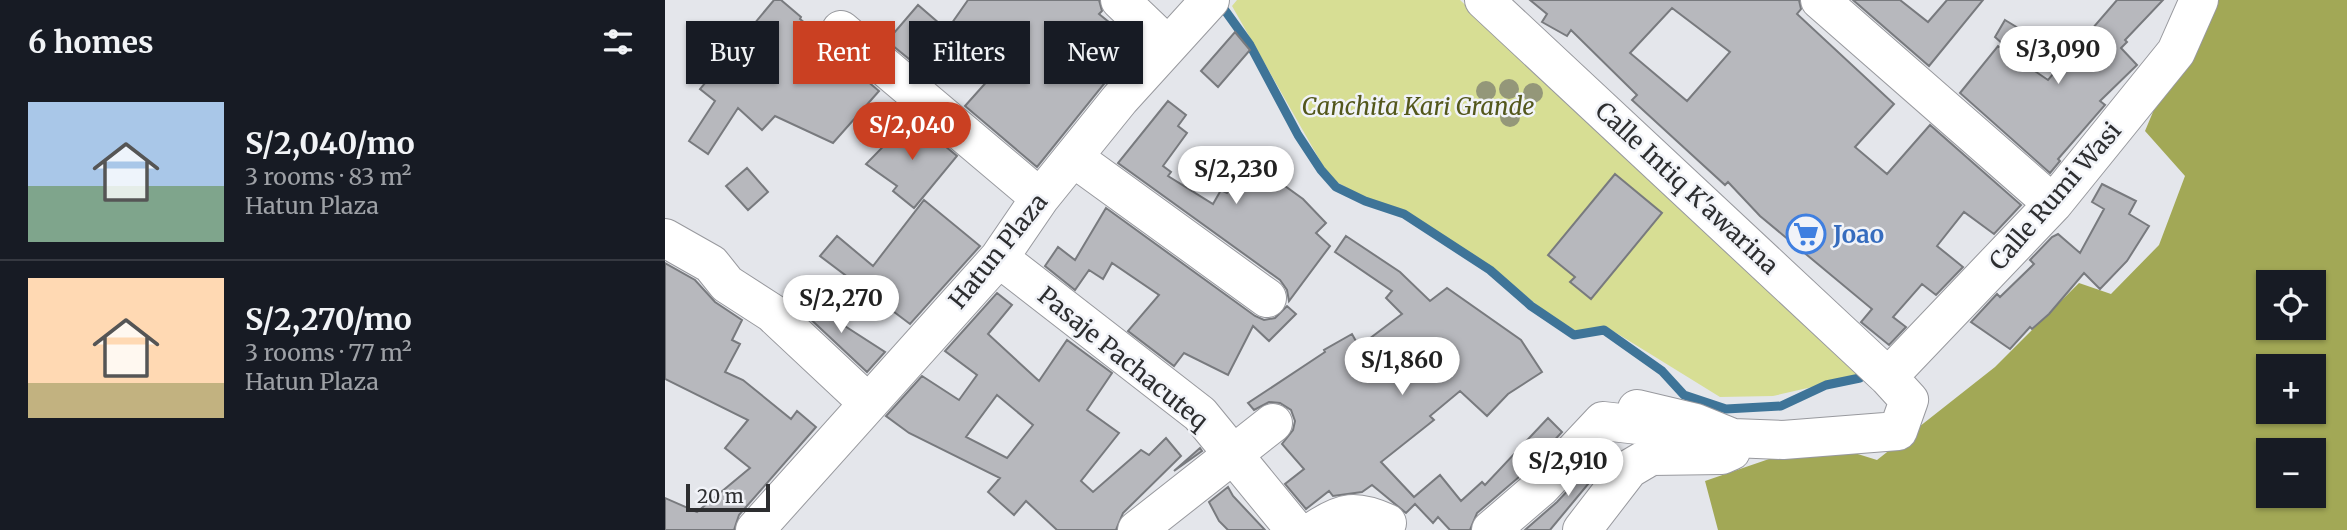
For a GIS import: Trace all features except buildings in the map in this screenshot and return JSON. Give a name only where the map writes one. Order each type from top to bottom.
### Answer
[{"type":"street","points":[[1120,0],[1168,46]]},
{"type":"street","name":"Calle Intiq K'awarina","points":[[1483,0],[1888,377],[1909,400],[1898,431],[1783,440],[1733,438]]},
{"type":"street","points":[[1820,0],[2053,204]]},
{"type":"street","name":"Calle Rumi Wasi","points":[[1888,377],[2053,204],[2176,52],[2199,0]]},
{"type":"street","name":"Hatun Plaza","points":[[755,530],[999,258],[1040,198],[1120,99],[1208,2]]},
{"type":"street","points":[[895,76],[1040,198]]},
{"type":"street","points":[[1074,158],[1267,298]]},
{"type":"street","points":[[665,238],[711,264],[727,284],[772,313],[868,403]]},
{"type":"street","name":"Pasaje Pachacuteq","points":[[999,258],[1200,414],[1295,530]]},
{"type":"street","points":[[1637,409],[1696,423],[1733,438]]},
{"type":"street","points":[[1491,530],[1541,487],[1603,421],[1733,438]]},
{"type":"street","points":[[1137,530],[1273,423]]},
{"type":"street","points":[[1581,530],[1629,469],[1651,456],[1722,455],[1731,451],[1733,438]]},
{"type":"street","points":[[1315,530],[1341,515],[1364,513],[1387,523]]},
{"type":"green space","name":"Canchita Kari Grande","points":[[1237,0],[1460,0],[1865,375],[1773,396],[1720,397],[1605,326],[1581,334],[1547,313],[1497,272],[1407,214],[1370,201],[1330,178],[1232,6]]},
{"type":"green space","points":[[2200,0],[2347,0],[2347,530],[1718,530],[1705,481],[1819,442],[1877,460],[1995,367],[2079,283],[2111,294],[2159,245],[2185,176],[2145,131]]},
{"type":"waterway","points":[[1219,2],[1250,45],[1298,135],[1336,187],[1365,201],[1404,214],[1490,270],[1531,306],[1574,335],[1604,330],[1662,371],[1684,395],[1726,409],[1781,406],[1826,385],[1860,378]]},
{"type":"place","name":"Joao","points":[[1806,234]]}]
